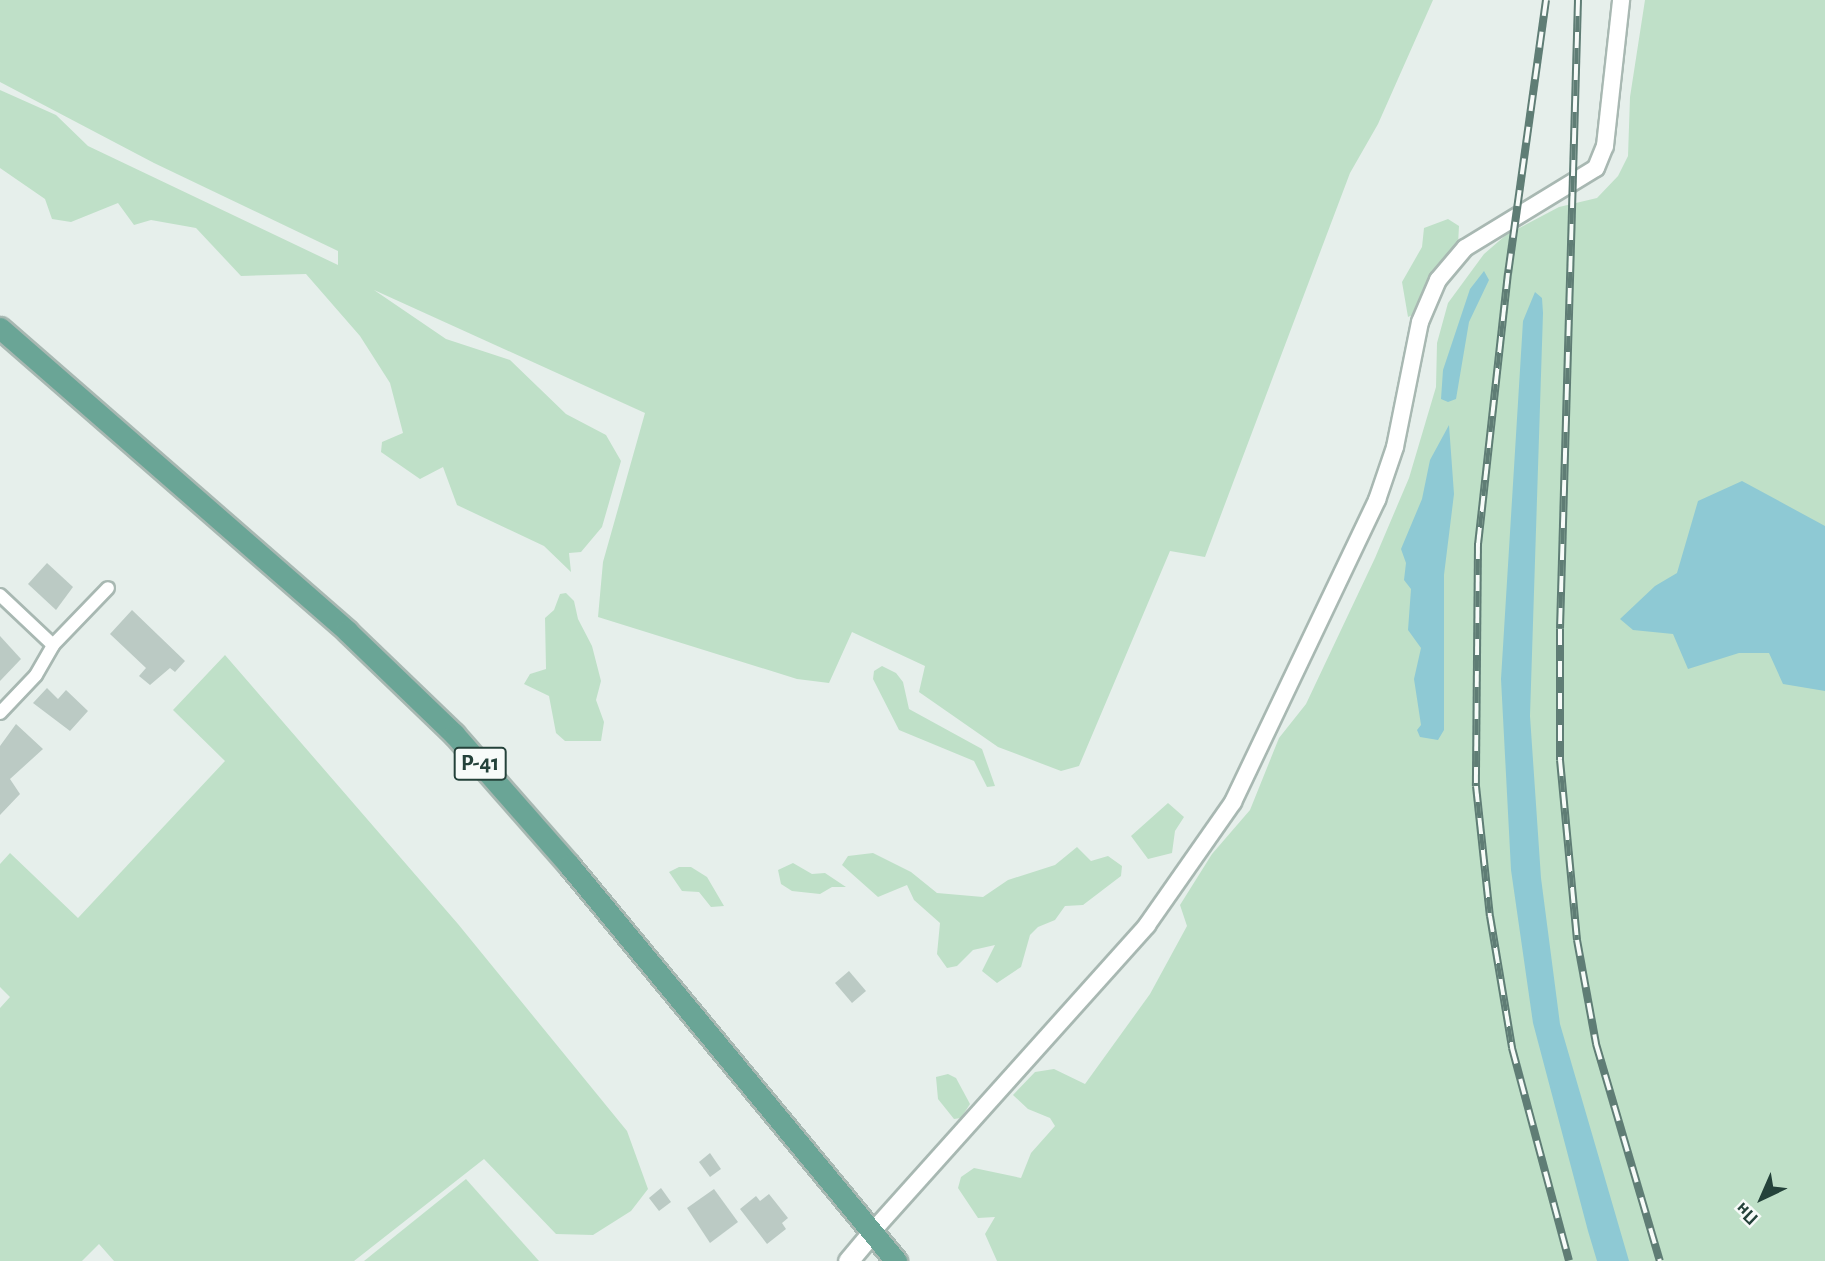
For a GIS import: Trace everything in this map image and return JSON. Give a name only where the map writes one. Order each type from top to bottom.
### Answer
[{"type":"main road","name":"Р-41","points":[[0,328],[347,631],[454,734],[569,864],[896,1261]]},
{"type":"main road","points":[[848,1261],[872,1232]]},
{"type":"street","points":[[872,1232],[1147,925],[1233,802],[1377,500],[1395,447],[1420,322],[1438,280],[1465,248],[1596,169],[1605,146],[1620,0]]},
{"type":"street","points":[[0,713],[36,675],[53,645],[108,588]]},
{"type":"street","points":[[0,595],[53,645]]},
{"type":"green space","points":[[0,0],[1433,0],[1378,124],[1350,173],[1205,557],[1170,551],[1079,766],[1061,771],[998,747],[919,692],[925,666],[852,632],[829,683],[797,679],[598,617],[603,562],[645,413],[374,290],[446,339],[510,360],[566,414],[606,435],[621,461],[602,527],[581,552],[569,553],[571,572],[544,546],[457,505],[443,467],[420,479],[381,452],[382,442],[403,433],[390,383],[360,336],[306,274],[241,276],[196,228],[151,220],[134,225],[118,203],[71,222],[52,219],[45,199],[0,168],[0,90],[56,115],[88,146],[338,265],[338,251],[154,163],[0,82]]},
{"type":"green space","points":[[1645,0],[1825,0],[1825,1261],[997,1261],[985,1234],[995,1217],[978,1218],[958,1188],[961,1177],[974,1168],[1021,1178],[1031,1153],[1055,1126],[1050,1118],[1028,1109],[1013,1095],[1035,1072],[1054,1069],[1085,1084],[1150,994],[1187,926],[1180,905],[1212,854],[1250,810],[1279,738],[1306,704],[1375,558],[1409,478],[1436,387],[1437,343],[1448,303],[1484,254],[1506,235],[1559,207],[1597,198],[1618,176],[1628,156],[1630,97]]},
{"type":"green space","points":[[1448,219],[1459,226],[1458,245],[1446,255],[1419,312],[1408,317],[1402,282],[1422,247],[1424,228]]},
{"type":"green space","points":[[566,593],[574,601],[578,619],[592,646],[601,681],[596,700],[604,722],[601,741],[565,741],[556,733],[549,696],[524,684],[530,674],[546,669],[545,618],[554,610],[560,594]]},
{"type":"green space","points":[[225,655],[458,924],[627,1131],[648,1189],[631,1211],[593,1235],[556,1234],[484,1159],[354,1261],[114,1261],[99,1244],[82,1261],[0,1261],[0,1008],[10,997],[0,987],[0,864],[10,853],[78,918],[225,761],[173,710]]},
{"type":"green space","points":[[882,666],[896,673],[903,682],[909,709],[982,749],[995,786],[987,787],[974,761],[899,730],[873,679],[874,671]]},
{"type":"green space","points":[[1168,803],[1184,817],[1175,831],[1172,853],[1148,859],[1131,836]]},
{"type":"green space","points":[[1077,847],[1091,861],[1108,856],[1122,866],[1121,876],[1083,905],[1065,906],[1055,920],[1038,927],[1030,935],[1021,967],[997,983],[982,971],[995,945],[973,950],[957,966],[947,968],[937,954],[940,923],[914,900],[907,885],[878,897],[842,865],[848,856],[873,853],[911,872],[937,893],[983,897],[1008,880],[1055,865]]},
{"type":"green space","points":[[793,863],[812,874],[825,873],[846,887],[832,887],[820,894],[792,891],[781,884],[778,870]]},
{"type":"green space","points":[[679,867],[691,867],[707,877],[724,906],[711,907],[699,892],[682,891],[669,872]]},
{"type":"green space","points":[[948,1074],[956,1078],[970,1104],[961,1118],[954,1119],[938,1099],[936,1077]]},
{"type":"green space","points":[[466,1179],[539,1261],[364,1261]]},
{"type":"water","points":[[1484,271],[1489,280],[1469,322],[1456,399],[1448,402],[1441,399],[1443,370],[1470,289]]},
{"type":"water","points":[[1535,292],[1542,298],[1543,313],[1530,716],[1541,878],[1560,1024],[1629,1261],[1597,1261],[1533,1023],[1511,870],[1501,679],[1523,321]]},
{"type":"water","points":[[1449,425],[1454,494],[1444,575],[1444,730],[1438,740],[1420,737],[1417,730],[1421,725],[1414,679],[1421,648],[1408,630],[1411,589],[1404,580],[1406,563],[1401,549],[1422,499],[1430,460]]},
{"type":"water","points":[[1742,481],[1825,526],[1825,691],[1783,684],[1769,653],[1739,653],[1688,669],[1673,634],[1633,630],[1620,619],[1655,586],[1677,573],[1698,501]]},
{"type":"building","points":[[47,563],[73,587],[56,610],[28,584]]},
{"type":"building","points":[[132,610],[185,661],[175,672],[170,668],[150,685],[139,676],[146,668],[110,634]]},
{"type":"building","points":[[0,636],[21,659],[0,681]]},
{"type":"building","points":[[47,688],[58,699],[66,690],[88,711],[70,731],[33,703]]},
{"type":"building","points":[[16,724],[43,749],[10,779],[20,794],[0,815],[0,746]]},
{"type":"building","points":[[849,971],[866,991],[852,1003],[835,983]]},
{"type":"building","points":[[710,1153],[721,1169],[710,1177],[699,1162]]},
{"type":"building","points":[[661,1188],[671,1202],[659,1211],[649,1198]]},
{"type":"building","points":[[714,1189],[738,1222],[710,1243],[687,1208]]},
{"type":"building","points":[[769,1194],[788,1218],[782,1223],[786,1229],[767,1244],[740,1209],[756,1196],[760,1201]]},
{"type":"railway","points":[[1546,0],[1508,273],[1478,543],[1476,786],[1490,916],[1512,1048],[1569,1261]]},
{"type":"railway","points":[[1578,0],[1560,629],[1560,760],[1577,940],[1596,1044],[1660,1261]]}]
